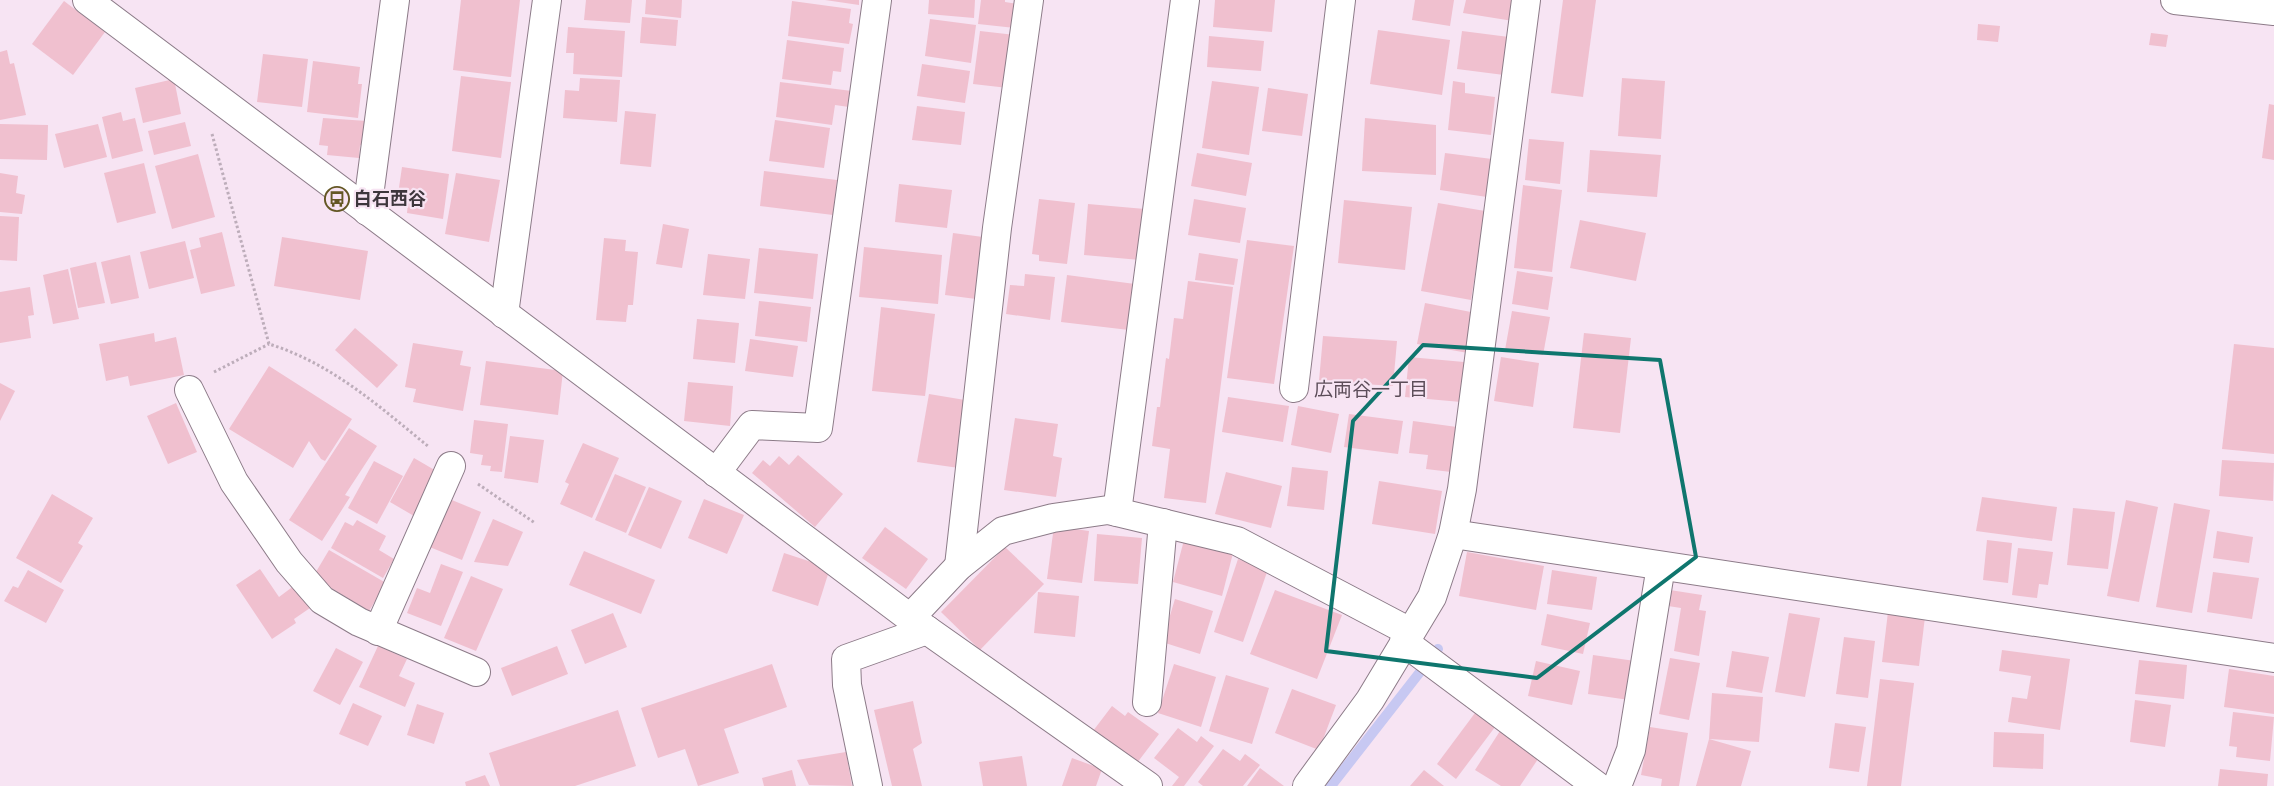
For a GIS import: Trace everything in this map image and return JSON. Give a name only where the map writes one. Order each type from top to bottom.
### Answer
[{"type":"street","points":[[87,0],[919,624],[1148,786]]},
{"type":"street","points":[[367,211],[395,0]]},
{"type":"street","points":[[504,314],[548,0]]},
{"type":"street","points":[[716,472],[752,425],[818,428],[877,0]]},
{"type":"street","points":[[959,566],[997,228],[1029,0]]},
{"type":"street","points":[[1117,512],[1185,0]]},
{"type":"street","points":[[1294,388],[1341,0]]},
{"type":"street","points":[[1307,786],[1370,700],[1432,597],[1453,534],[1462,489],[1526,0]]},
{"type":"street","points":[[2175,0],[2274,11]]},
{"type":"street","points":[[189,390],[234,482],[289,562],[322,600],[378,631],[476,672]]},
{"type":"street","points":[[378,631],[451,466]]},
{"type":"street","points":[[868,786],[847,685],[846,659],[919,624],[959,566],[1003,531],[1053,518],[1108,510],[1237,541],[1407,637],[1597,786]]},
{"type":"street","points":[[1147,702],[1163,523]]},
{"type":"street","points":[[1453,534],[2274,658]]},
{"type":"street","points":[[1617,786],[1631,750],[1661,566]]},
{"type":"path","points":[[212,132],[269,344]]},
{"type":"path","points":[[189,390],[194,383],[269,344],[290,350],[357,389],[451,466],[535,523]]},
{"type":"highlighted area","points":[[1423,345],[1660,360],[1696,557],[1537,678],[1326,651],[1353,421]]},
{"type":"building","points":[[461,0],[520,0],[511,77],[453,70]]},
{"type":"building","points":[[586,0],[632,0],[630,23],[584,20]]},
{"type":"building","points":[[646,0],[682,0],[681,18],[645,14]]},
{"type":"building","points":[[825,0],[859,0],[859,5]]},
{"type":"building","points":[[929,0],[975,0],[974,18],[928,14]]},
{"type":"building","points":[[981,0],[1005,0],[1005,2],[1018,4],[1015,28],[978,24]]},
{"type":"building","points":[[1215,0],[1275,0],[1272,32],[1213,27]]},
{"type":"building","points":[[1415,0],[1454,0],[1450,26],[1412,20]]},
{"type":"building","points":[[1466,0],[1517,0],[1513,21],[1463,13]]},
{"type":"building","points":[[1563,0],[1596,0],[1583,97],[1551,93]]},
{"type":"building","points":[[64,1],[105,32],[73,75],[32,44]]},
{"type":"building","points":[[792,1],[851,9],[849,23],[853,24],[849,44],[788,36]]},
{"type":"building","points":[[642,17],[678,20],[676,46],[640,43]]},
{"type":"building","points":[[930,19],[976,25],[971,63],[925,56]]},
{"type":"building","points":[[1978,24],[2000,26],[1998,42],[1977,40]]},
{"type":"building","points":[[568,27],[625,31],[622,77],[573,74],[574,53],[566,53]]},
{"type":"building","points":[[1378,30],[1450,40],[1442,95],[1370,84]]},
{"type":"building","points":[[980,31],[1015,35],[1008,88],[973,84]]},
{"type":"building","points":[[1462,31],[1509,37],[1504,75],[1457,69]]},
{"type":"building","points":[[2151,33],[2168,35],[2166,47],[2149,45]]},
{"type":"building","points":[[1209,36],[1264,41],[1261,71],[1207,67]]},
{"type":"building","points":[[787,40],[844,48],[841,72],[833,71],[831,85],[782,79]]},
{"type":"building","points":[[7,50],[10,64],[14,63],[26,115],[0,120],[0,52]]},
{"type":"building","points":[[263,54],[308,59],[302,107],[257,102]]},
{"type":"building","points":[[313,61],[360,67],[358,84],[362,84],[358,118],[307,112]]},
{"type":"building","points":[[922,64],[970,71],[965,103],[917,96]]},
{"type":"building","points":[[461,76],[511,82],[501,158],[452,151]]},
{"type":"building","points":[[580,78],[620,80],[617,122],[563,118],[565,90],[579,91]]},
{"type":"building","points":[[1622,78],[1665,81],[1661,139],[1618,136]]},
{"type":"building","points":[[174,79],[181,114],[143,123],[135,88]]},
{"type":"building","points":[[1212,81],[1259,87],[1249,155],[1202,148]]},
{"type":"building","points":[[1453,81],[1465,83],[1465,93],[1495,97],[1491,135],[1448,130]]},
{"type":"building","points":[[780,82],[852,91],[849,107],[835,105],[832,125],[776,117]]},
{"type":"building","points":[[1268,88],[1308,94],[1302,136],[1262,131]]},
{"type":"building","points":[[2269,104],[2274,105],[2274,160],[2262,158]]},
{"type":"building","points":[[917,106],[965,112],[961,145],[912,140]]},
{"type":"building","points":[[625,111],[656,114],[651,167],[620,164]]},
{"type":"building","points":[[121,112],[123,121],[135,118],[143,151],[112,159],[102,117]]},
{"type":"building","points":[[323,118],[367,121],[364,146],[360,145],[359,158],[327,155],[328,146],[319,145]]},
{"type":"building","points":[[1365,118],[1436,125],[1436,175],[1362,171]]},
{"type":"building","points":[[775,120],[830,128],[824,168],[769,161]]},
{"type":"building","points":[[185,122],[191,146],[154,155],[148,131]]},
{"type":"building","points":[[0,124],[48,125],[47,160],[0,159]]},
{"type":"building","points":[[98,124],[107,157],[64,168],[55,134]]},
{"type":"building","points":[[1529,139],[1564,142],[1560,184],[1525,180]]},
{"type":"building","points":[[1590,150],[1661,155],[1657,197],[1587,192]]},
{"type":"building","points":[[1197,153],[1252,163],[1246,196],[1191,186]]},
{"type":"building","points":[[1445,153],[1492,159],[1487,197],[1440,190]]},
{"type":"building","points":[[198,154],[215,217],[172,229],[155,166]]},
{"type":"building","points":[[144,163],[156,213],[117,223],[104,173]]},
{"type":"building","points":[[402,167],[449,174],[443,219],[407,213],[408,202],[397,201]]},
{"type":"building","points":[[764,171],[837,180],[833,215],[760,206]]},
{"type":"building","points":[[0,173],[18,176],[16,193],[25,195],[22,214],[0,212]]},
{"type":"building","points":[[456,173],[500,180],[489,242],[445,234]]},
{"type":"building","points":[[899,184],[952,190],[947,228],[895,222]]},
{"type":"building","points":[[1523,185],[1562,190],[1552,272],[1514,268]]},
{"type":"building","points":[[1039,199],[1075,203],[1067,264],[1039,261],[1039,255],[1032,254]]},
{"type":"building","points":[[1194,199],[1246,208],[1240,243],[1188,235]]},
{"type":"building","points":[[1344,200],[1412,207],[1405,270],[1338,263]]},
{"type":"building","points":[[1438,203],[1485,211],[1471,300],[1421,291]]},
{"type":"building","points":[[1088,204],[1145,209],[1140,260],[1084,255]]},
{"type":"building","points":[[0,216],[19,217],[17,261],[0,260]]},
{"type":"building","points":[[1580,220],[1646,233],[1636,281],[1570,268]]},
{"type":"building","points":[[663,224],[689,229],[682,268],[656,264]]},
{"type":"building","points":[[222,232],[235,286],[201,294],[190,250],[201,247],[199,238]]},
{"type":"building","points":[[953,233],[983,237],[984,300],[945,295]]},
{"type":"building","points":[[282,237],[368,251],[360,300],[274,286]]},
{"type":"building","points":[[604,238],[626,240],[625,251],[638,252],[633,305],[628,305],[626,322],[596,320]]},
{"type":"building","points":[[1247,240],[1294,246],[1274,384],[1227,378]]},
{"type":"building","points":[[185,241],[194,278],[149,289],[140,252]]},
{"type":"building","points":[[864,247],[942,255],[938,304],[859,297]]},
{"type":"building","points":[[759,248],[818,254],[813,299],[754,293]]},
{"type":"building","points":[[1199,253],[1238,259],[1234,285],[1195,280]]},
{"type":"building","points":[[708,254],[750,259],[745,299],[703,295]]},
{"type":"building","points":[[130,255],[139,298],[111,304],[101,262]]},
{"type":"building","points":[[96,262],[105,303],[78,308],[70,268]]},
{"type":"building","points":[[68,269],[79,319],[53,324],[43,275]]},
{"type":"building","points":[[1517,271],[1553,277],[1548,310],[1512,304]]},
{"type":"building","points":[[1025,274],[1055,277],[1050,320],[1006,314],[1010,285],[1024,286]]},
{"type":"building","points":[[1067,275],[1135,284],[1129,330],[1061,322]]},
{"type":"building","points":[[1188,281],[1233,287],[1206,503],[1164,498],[1170,449],[1152,446],[1157,407],[1160,407],[1166,358],[1169,359],[1174,318],[1183,319]]},
{"type":"building","points":[[30,287],[34,315],[28,316],[31,338],[0,343],[0,292]]},
{"type":"building","points":[[759,301],[811,307],[807,342],[755,336]]},
{"type":"building","points":[[1425,303],[1476,313],[1468,353],[1417,344]]},
{"type":"building","points":[[881,307],[935,314],[925,396],[872,391]]},
{"type":"building","points":[[1512,311],[1550,317],[1543,355],[1505,350]]},
{"type":"building","points":[[697,319],[739,323],[735,363],[693,359]]},
{"type":"building","points":[[355,328],[398,365],[377,388],[335,350]]},
{"type":"building","points":[[154,333],[155,342],[176,337],[184,375],[130,386],[128,376],[106,381],[99,344]]},
{"type":"building","points":[[1584,333],[1631,338],[1620,433],[1573,428]]},
{"type":"building","points":[[1323,336],[1397,341],[1393,386],[1319,381]]},
{"type":"building","points":[[750,339],[798,346],[793,377],[745,371]]},
{"type":"building","points":[[413,343],[463,351],[460,365],[471,367],[463,411],[413,402],[416,389],[405,387]]},
{"type":"building","points":[[2234,344],[2274,348],[2274,454],[2222,449]]},
{"type":"building","points":[[1409,357],[1464,362],[1461,402],[1405,397]]},
{"type":"building","points":[[1501,357],[1539,363],[1533,407],[1494,401]]},
{"type":"building","points":[[486,361],[563,371],[558,415],[480,405]]},
{"type":"building","points":[[269,366],[352,419],[325,461],[321,459],[309,441],[293,468],[229,429]]},
{"type":"building","points":[[688,382],[733,386],[730,426],[684,421]]},
{"type":"building","points":[[0,383],[15,391],[0,421]]},
{"type":"building","points":[[929,394],[971,401],[959,468],[917,462]]},
{"type":"building","points":[[1228,397],[1289,406],[1283,442],[1222,432]]},
{"type":"building","points":[[176,403],[197,452],[168,464],[147,416]]},
{"type":"building","points":[[1298,406],[1339,414],[1331,453],[1291,445]]},
{"type":"building","points":[[1349,414],[1403,421],[1398,454],[1344,447]]},
{"type":"building","points":[[1015,418],[1058,424],[1053,456],[1062,458],[1056,497],[1004,490]]},
{"type":"building","points":[[474,420],[508,424],[502,472],[490,471],[491,466],[481,465],[483,455],[470,453]]},
{"type":"building","points":[[1413,421],[1457,427],[1451,472],[1426,469],[1428,455],[1409,453]]},
{"type":"building","points":[[349,428],[377,446],[345,495],[350,497],[322,541],[289,520]]},
{"type":"building","points":[[510,436],[544,440],[538,483],[504,478]]},
{"type":"building","points":[[583,443],[619,458],[592,518],[560,504],[569,484],[565,482]]},
{"type":"building","points":[[798,455],[843,494],[815,527],[752,473],[763,460],[770,466],[779,456],[789,465]]},
{"type":"building","points":[[414,458],[438,472],[414,516],[390,502]]},
{"type":"building","points":[[2222,460],[2274,463],[2273,501],[2219,496]]},
{"type":"building","points":[[374,461],[403,476],[377,524],[348,508]]},
{"type":"building","points":[[1292,467],[1328,471],[1324,510],[1287,506]]},
{"type":"building","points":[[1226,472],[1282,486],[1271,528],[1215,514]]},
{"type":"building","points":[[615,474],[646,487],[626,533],[595,520]]},
{"type":"building","points":[[1379,481],[1442,491],[1435,534],[1372,524]]},
{"type":"building","points":[[649,487],[682,501],[661,549],[628,535]]},
{"type":"building","points":[[52,494],[93,518],[78,543],[83,546],[61,583],[16,558]]},
{"type":"building","points":[[1982,497],[2057,507],[2052,541],[1976,531]]},
{"type":"building","points":[[447,498],[481,512],[462,560],[427,546]]},
{"type":"building","points":[[704,499],[744,515],[727,554],[688,538]]},
{"type":"building","points":[[2126,500],[2158,507],[2139,602],[2107,596]]},
{"type":"building","points":[[2174,503],[2210,510],[2192,613],[2156,607]]},
{"type":"building","points":[[2073,508],[2115,512],[2108,569],[2067,565]]},
{"type":"building","points":[[493,519],[523,532],[508,566],[474,562]]},
{"type":"building","points":[[357,520],[386,536],[379,550],[394,559],[383,578],[331,548],[345,522],[353,526]]},
{"type":"building","points":[[1054,526],[1089,531],[1082,583],[1047,579]]},
{"type":"building","points":[[885,527],[928,559],[906,589],[862,558]]},
{"type":"building","points":[[2217,531],[2253,537],[2249,563],[2213,558]]},
{"type":"building","points":[[1097,534],[1142,538],[1138,584],[1094,581]]},
{"type":"building","points":[[1184,540],[1233,553],[1222,596],[1173,582]]},
{"type":"building","points":[[1987,540],[2012,543],[2008,583],[1983,580]]},
{"type":"building","points":[[1005,547],[1044,584],[980,650],[941,612]]},
{"type":"building","points":[[2018,548],[2053,552],[2048,585],[2039,584],[2037,598],[2012,595]]},
{"type":"building","points":[[329,550],[386,583],[369,611],[313,577]]},
{"type":"building","points":[[584,551],[655,580],[641,614],[569,585]]},
{"type":"building","points":[[1467,552],[1544,566],[1536,610],[1459,596]]},
{"type":"building","points":[[784,553],[830,568],[818,606],[772,591]]},
{"type":"building","points":[[1238,559],[1268,569],[1243,642],[1214,632]]},
{"type":"building","points":[[441,564],[463,572],[441,626],[407,613],[417,588],[430,593]]},
{"type":"building","points":[[260,569],[279,597],[295,585],[310,608],[294,619],[296,623],[272,639],[236,585]]},
{"type":"building","points":[[28,570],[64,590],[46,623],[4,601],[13,586],[18,588]]},
{"type":"building","points":[[1552,570],[1597,577],[1592,610],[1547,604]]},
{"type":"building","points":[[2213,572],[2259,578],[2252,619],[2207,612]]},
{"type":"building","points":[[471,576],[503,589],[476,651],[444,638]]},
{"type":"building","points":[[1275,590],[1342,615],[1317,679],[1250,654]]},
{"type":"building","points":[[1670,590],[1702,595],[1699,610],[1706,611],[1699,656],[1674,651],[1681,608],[1668,606]]},
{"type":"building","points":[[1038,592],[1079,596],[1075,637],[1034,633]]},
{"type":"building","points":[[1175,599],[1213,611],[1200,654],[1162,642]]},
{"type":"building","points":[[1888,612],[1925,617],[1919,666],[1882,662]]},
{"type":"building","points":[[613,613],[627,647],[585,664],[571,630]]},
{"type":"building","points":[[1789,613],[1820,618],[1805,697],[1775,692]]},
{"type":"building","points":[[1547,614],[1590,623],[1583,654],[1541,645]]},
{"type":"building","points":[[1844,637],[1875,641],[1868,698],[1836,694]]},
{"type":"building","points":[[378,646],[407,659],[399,676],[415,683],[405,707],[359,687]]},
{"type":"building","points":[[557,646],[568,674],[512,696],[501,668]]},
{"type":"building","points":[[336,648],[363,662],[340,705],[313,691]]},
{"type":"building","points":[[2002,650],[2070,659],[2060,730],[2008,722],[2012,697],[2027,699],[2031,676],[1999,671]]},
{"type":"building","points":[[1732,651],[1769,657],[1762,693],[1726,687]]},
{"type":"building","points":[[1593,655],[1635,661],[1629,700],[1588,694]]},
{"type":"building","points":[[1670,658],[1700,663],[1689,720],[1659,714]]},
{"type":"building","points":[[2139,660],[2187,665],[2184,699],[2135,694]]},
{"type":"building","points":[[1536,661],[1580,671],[1572,705],[1528,696]]},
{"type":"building","points":[[772,664],[787,707],[724,729],[739,773],[698,786],[685,749],[658,758],[641,708]]},
{"type":"building","points":[[1174,664],[1216,677],[1201,727],[1158,713]]},
{"type":"building","points":[[2229,669],[2274,676],[2274,714],[2224,707]]},
{"type":"building","points":[[1226,675],[1269,688],[1252,744],[1209,731]]},
{"type":"building","points":[[1880,679],[1914,683],[1901,786],[1867,786]]},
{"type":"building","points":[[1292,689],[1336,705],[1319,750],[1275,733]]},
{"type":"building","points":[[1712,693],[1763,697],[1759,742],[1709,739]]},
{"type":"building","points":[[2135,700],[2171,705],[2165,747],[2130,742]]},
{"type":"building","points":[[913,701],[922,743],[913,749],[922,786],[892,786],[874,710]]},
{"type":"building","points":[[353,703],[382,716],[368,746],[339,734]]},
{"type":"building","points":[[417,704],[444,713],[434,744],[407,735]]},
{"type":"building","points":[[1112,706],[1125,716],[1128,712],[1159,734],[1137,763],[1093,731]]},
{"type":"building","points":[[618,710],[636,766],[575,786],[500,786],[489,753]]},
{"type":"building","points":[[2233,712],[2274,717],[2270,761],[2236,757],[2237,747],[2229,746]]},
{"type":"building","points":[[1475,713],[1495,727],[1456,779],[1437,764]]},
{"type":"building","points":[[1835,723],[1866,727],[1859,772],[1829,768]]},
{"type":"building","points":[[1650,727],[1688,733],[1679,786],[1661,786],[1662,779],[1641,775]]},
{"type":"building","points":[[1178,728],[1197,742],[1201,736],[1214,746],[1184,786],[1172,786],[1179,777],[1154,758]]},
{"type":"building","points":[[1500,731],[1540,756],[1520,786],[1501,786],[1475,770]]},
{"type":"building","points":[[1994,732],[2044,734],[2043,769],[1993,767]]},
{"type":"building","points":[[1709,739],[1751,751],[1741,786],[1696,786]]},
{"type":"building","points":[[1223,749],[1240,761],[1245,754],[1260,765],[1243,786],[1203,786],[1198,782]]},
{"type":"building","points":[[846,752],[852,786],[809,785],[797,760]]},
{"type":"building","points":[[1022,756],[1027,786],[983,786],[979,762]]},
{"type":"building","points":[[1072,758],[1102,769],[1096,786],[1062,786]]},
{"type":"building","points":[[1260,768],[1284,786],[1247,786]]},
{"type":"building","points":[[2220,769],[2268,774],[2267,786],[2218,786]]},
{"type":"building","points":[[792,770],[796,786],[764,786],[762,778]]},
{"type":"building","points":[[1424,770],[1444,786],[1410,786]]},
{"type":"building","points":[[485,775],[490,786],[466,786],[465,782]]},
{"type":"waterway","points":[[1331,786],[1438,649]]},
{"type":"place","name":"白石西谷","points":[[337,199]]},
{"type":"district","name":"広両谷一丁目","points":[[1371,389]]}]
